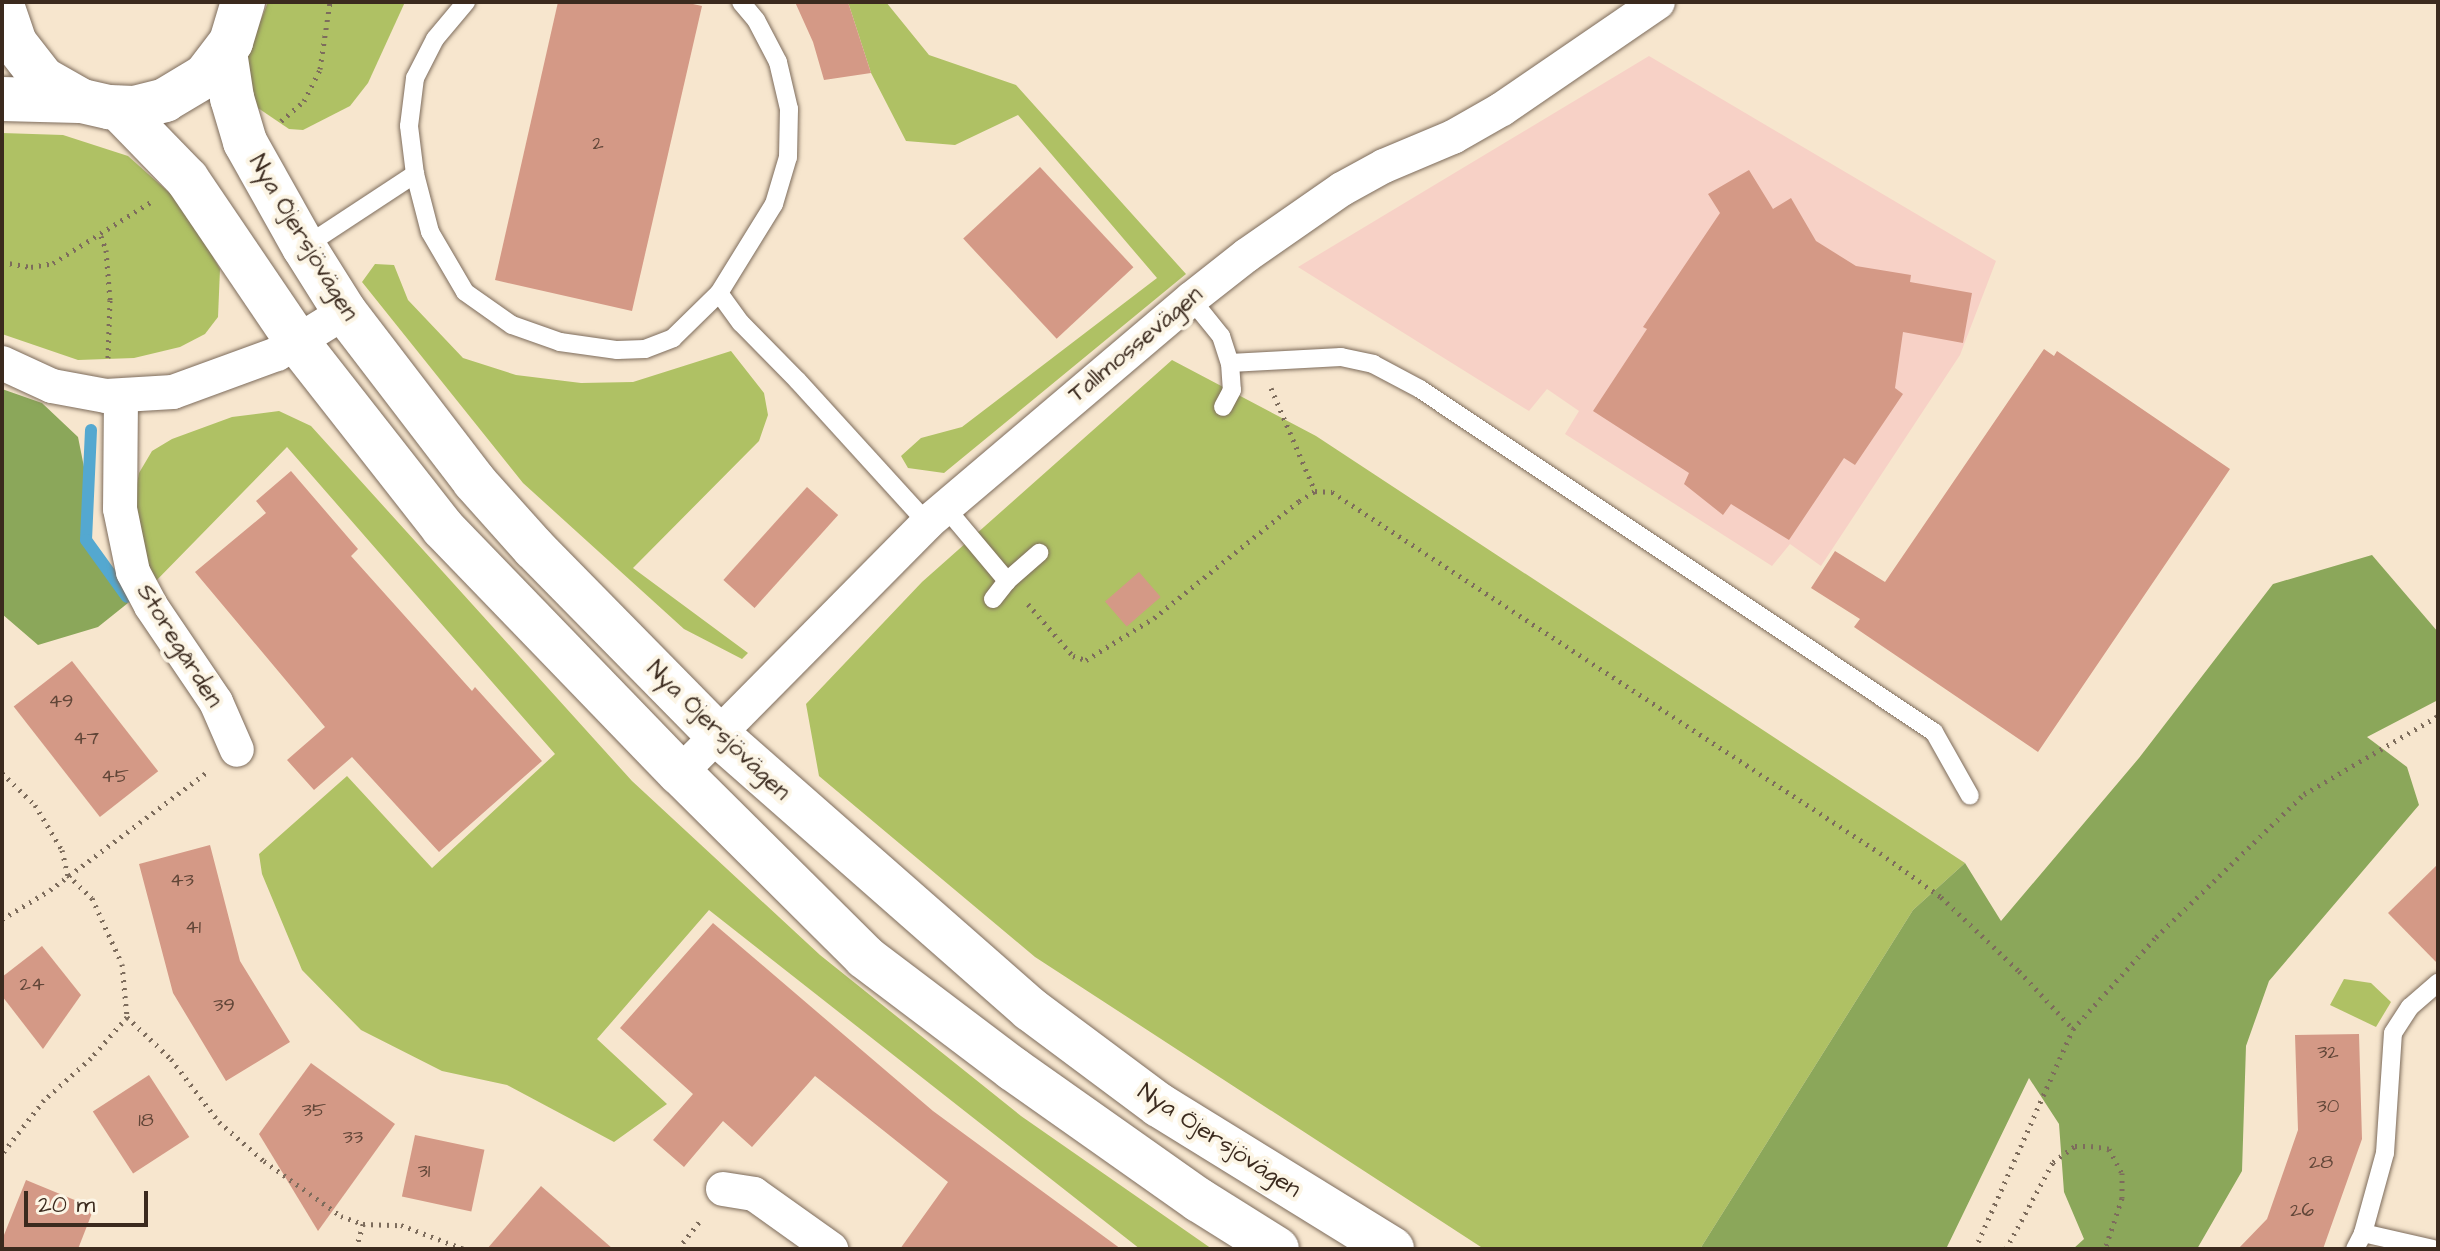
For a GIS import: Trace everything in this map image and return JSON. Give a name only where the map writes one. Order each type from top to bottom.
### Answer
[{"type":"street","name":"Tallmossevägen","points":[[680,773],[936,515],[1191,299],[1259,246],[1342,189],[1384,166],[1453,137],[1502,109],[1658,2]]},
{"type":"street","points":[[2,5],[9,30],[23,56],[43,79],[100,104],[187,179],[298,343],[443,528],[680,773],[865,957],[1162,1174],[1277,1249]]},
{"type":"street","points":[[2,99],[150,105],[179,94],[205,76],[225,52],[244,5]]},
{"type":"street","name":"Nya Öjersjövägen","points":[[225,52],[232,98],[245,142],[304,247],[345,312],[474,481],[534,548],[717,734],[1030,1009],[1159,1105],[1392,1249]]},
{"type":"street","points":[[2,363],[52,386],[114,396],[173,392],[227,374],[298,343],[345,312]]},
{"type":"street","name":"Storegården","points":[[114,396],[120,509],[133,572],[151,606],[216,702],[237,750]]},
{"type":"street","points":[[723,1189],[754,1194],[831,1249]]},
{"type":"lane","points":[[466,2],[435,39],[415,78],[409,126],[415,174],[430,232],[465,292],[512,325],[560,342],[617,350],[645,349],[673,338],[719,293],[774,204],[788,157],[789,109],[778,62],[756,20],[741,2]]},
{"type":"lane","points":[[304,247],[415,174]]},
{"type":"lane","points":[[719,293],[741,323],[798,381],[1007,581]]},
{"type":"lane","points":[[1191,299],[1221,336],[1230,363],[1232,390],[1223,407]]},
{"type":"lane","points":[[1230,363],[1341,357],[1373,364],[1420,389],[1934,732],[1970,796]]},
{"type":"lane","points":[[993,599],[1007,581],[1039,553]]},
{"type":"lane","points":[[2433,1249],[2359,1241],[2385,1153],[2393,1033],[2410,1007],[2438,983]]},
{"type":"path","points":[[274,126],[293,112],[313,87],[320,69],[330,2]]},
{"type":"path","points":[[2,262],[31,267],[53,263],[156,199]]},
{"type":"path","points":[[101,236],[106,250],[114,396]]},
{"type":"path","points":[[1263,360],[1315,491]]},
{"type":"path","points":[[1007,581],[1073,656],[1086,660],[1154,618],[1315,491],[1332,492],[1880,853],[1941,897],[2019,971],[2073,1029]]},
{"type":"path","points":[[1975,1249],[2073,1029],[2156,937],[2304,794],[2438,716]]},
{"type":"path","points":[[2,919],[68,875],[237,750]]},
{"type":"path","points":[[2,773],[35,805],[62,850],[68,875],[92,898],[122,964],[127,1017],[171,1059],[219,1122],[264,1161],[341,1216],[363,1224],[401,1225],[464,1249]]},
{"type":"path","points":[[2,1154],[44,1100],[91,1058],[127,1017]]},
{"type":"path","points":[[2006,1249],[2053,1162],[2075,1146],[2091,1146],[2109,1149],[2122,1173],[2122,1198],[2105,1249]]},
{"type":"path","points":[[356,1249],[363,1224]]},
{"type":"shaded area","points":[[1649,56],[1996,261],[1960,355],[1821,566],[1790,544],[1772,566],[1565,434],[1579,411],[1547,389],[1529,411],[1298,267]]},
{"type":"green space","points":[[268,2],[405,2],[368,83],[350,106],[303,130],[289,129],[255,106],[246,58]]},
{"type":"green space","points":[[848,2],[886,2],[929,55],[1016,85],[1186,274],[944,473],[908,468],[901,456],[921,438],[962,427],[1157,278],[1018,115],[955,145],[906,141],[871,73]]},
{"type":"green space","points":[[2,133],[63,135],[128,156],[183,205],[220,269],[218,317],[205,334],[180,347],[134,358],[78,360],[2,334]]},
{"type":"green space","points":[[375,264],[394,265],[408,300],[463,358],[516,375],[581,383],[633,382],[731,351],[764,393],[768,415],[759,441],[633,568],[748,653],[742,659],[684,629],[523,483],[362,282]]},
{"type":"green space","points":[[1172,360],[1316,436],[1965,863],[1913,910],[1700,1249],[1484,1249],[1035,957],[819,776],[806,704],[922,582]]},
{"type":"green space","points":[[2,389],[42,403],[78,437],[85,472],[85,541],[128,603],[98,627],[38,645],[2,614]]},
{"type":"green space","points":[[279,411],[311,426],[632,781],[820,955],[1021,1116],[1212,1249],[1140,1249],[709,910],[597,1039],[667,1104],[614,1142],[507,1085],[442,1071],[361,1030],[302,970],[262,874],[259,854],[347,776],[432,868],[555,754],[287,447],[151,586],[135,495],[139,473],[152,451],[172,439],[232,417]]},
{"type":"green space","points":[[2372,555],[2438,632],[2438,700],[2367,737],[2407,767],[2419,805],[2269,981],[2246,1046],[2242,1171],[2197,1249],[2073,1249],[2084,1239],[2064,1192],[2059,1124],[2029,1078],[1946,1249],[1700,1249],[1913,910],[1965,863],[2001,921],[2139,758],[2273,584]]},
{"type":"green space","points":[[2344,979],[2371,983],[2391,1002],[2376,1027],[2330,1005]]},
{"type":"building","points":[[558,2],[684,2],[702,6],[632,311],[495,280]]},
{"type":"building","points":[[795,2],[848,2],[871,73],[824,80],[813,42]]},
{"type":"building","points":[[1040,167],[1133,267],[1057,339],[963,239]]},
{"type":"building","points":[[1749,170],[1773,209],[1791,198],[1816,241],[1856,266],[1911,275],[1910,282],[1972,293],[1963,343],[1903,332],[1895,388],[1903,394],[1855,465],[1844,458],[1789,540],[1731,504],[1723,515],[1684,484],[1689,473],[1593,411],[1647,329],[1643,327],[1720,213],[1708,194]]},
{"type":"building","points":[[2044,349],[2054,356],[2057,351],[2230,469],[2038,752],[1854,627],[1860,619],[1811,588],[1835,551],[1885,582]]},
{"type":"building","points":[[291,471],[358,549],[351,556],[472,691],[475,687],[542,761],[439,852],[352,757],[314,790],[287,760],[325,727],[195,572],[266,513],[256,501]]},
{"type":"building","points":[[807,487],[838,515],[755,608],[723,580]]},
{"type":"building","points":[[1139,572],[1161,597],[1127,626],[1105,602]]},
{"type":"building","points":[[72,661],[158,771],[100,817],[14,707]]},
{"type":"building","points":[[210,845],[240,961],[290,1042],[226,1081],[173,993],[139,864]]},
{"type":"building","points":[[2438,864],[2438,964],[2388,913]]},
{"type":"building","points":[[713,923],[933,1111],[1121,1249],[900,1249],[948,1182],[815,1076],[752,1147],[723,1121],[684,1167],[653,1140],[693,1094],[620,1028]]},
{"type":"building","points":[[42,946],[81,995],[43,1049],[2,996],[2,977]]},
{"type":"building","points":[[2359,1034],[2362,1139],[2323,1249],[2238,1249],[2267,1219],[2298,1130],[2295,1035]]},
{"type":"building","points":[[311,1063],[395,1124],[318,1231],[259,1134]]},
{"type":"building","points":[[149,1075],[189,1137],[133,1174],[93,1111]]},
{"type":"building","points":[[415,1135],[484,1150],[471,1211],[402,1197]]},
{"type":"building","points":[[26,1180],[94,1208],[78,1249],[2,1249],[2,1240]]},
{"type":"building","points":[[541,1186],[613,1249],[487,1249]]},
{"type":"waterway","points":[[91,430],[86,540],[127,597]]}]
